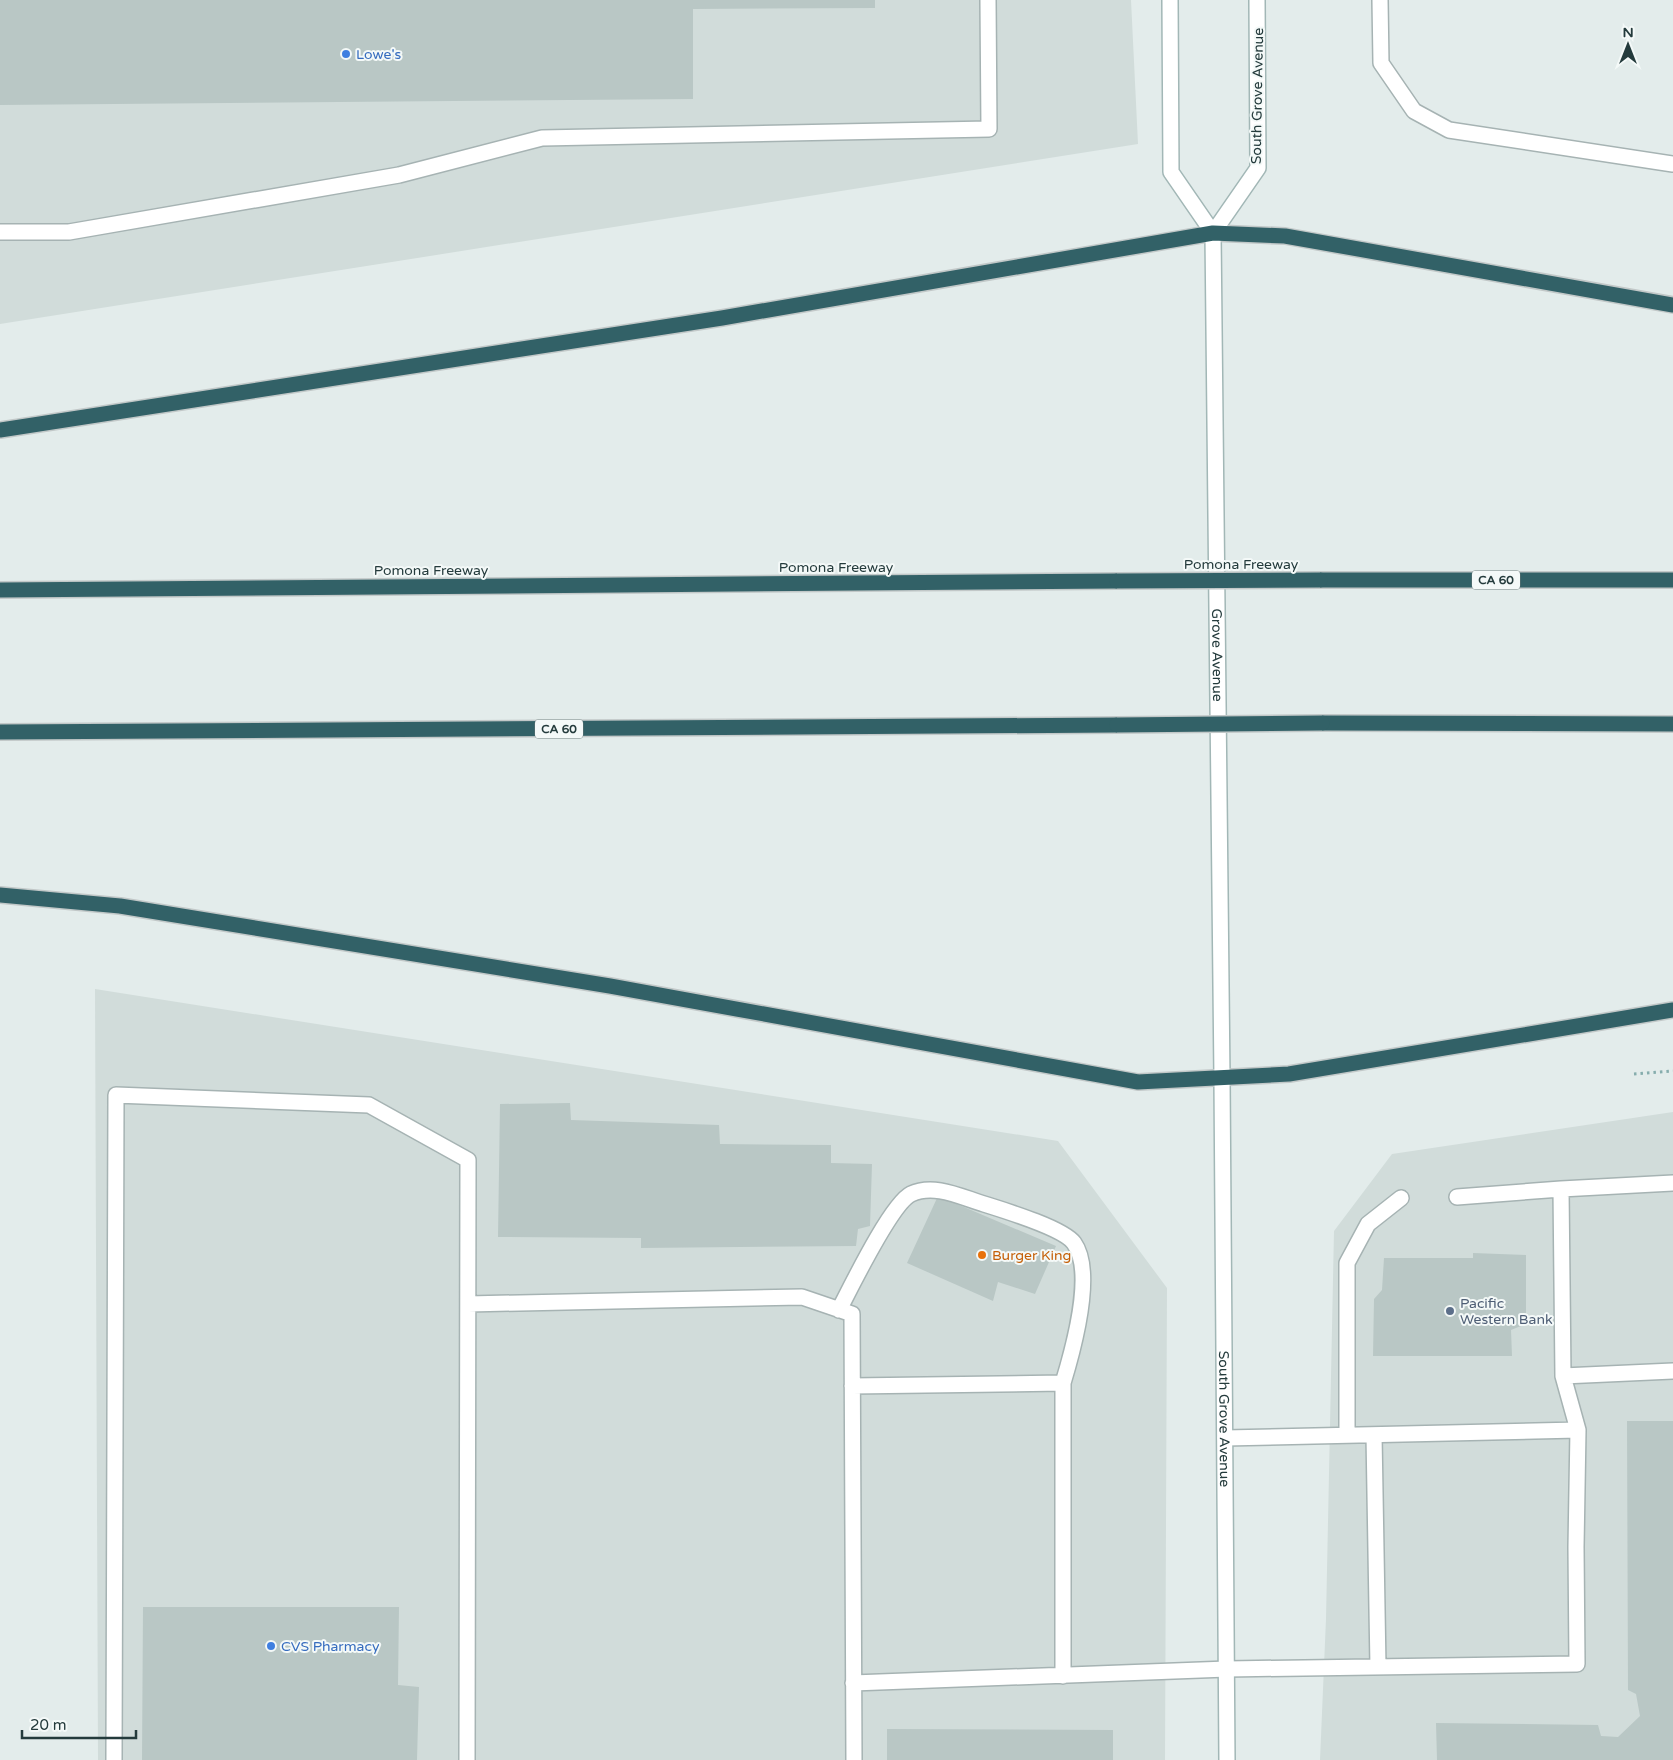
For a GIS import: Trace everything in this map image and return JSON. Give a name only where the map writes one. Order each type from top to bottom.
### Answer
[{"type":"highway","points":[[0,430],[722,318],[1212,233],[1285,236],[1673,305]]},
{"type":"highway","name":"Pomona Freeway","points":[[0,590],[1117,581],[1673,580]]},
{"type":"highway","name":"CA 60","points":[[0,732],[1322,723],[1673,724]]},
{"type":"highway","points":[[0,896],[120,906],[590,983],[1138,1082],[1289,1074],[1673,1010]]},
{"type":"main road","points":[[0,232],[69,232],[321,189],[399,175],[542,138],[989,129],[988,0]]},
{"type":"main road","points":[[1170,0],[1171,172],[1212,233]]},
{"type":"main road","name":"South Grove Avenue","points":[[1212,233],[1258,168],[1257,0]]},
{"type":"main road","points":[[1380,0],[1381,63],[1414,111],[1449,130],[1673,164]]},
{"type":"main road","name":"Grove Avenue","points":[[1212,233],[1222,1079]]},
{"type":"main road","name":"South Grove Avenue","points":[[1222,1079],[1227,1760]]},
{"type":"main road","points":[[114,1760],[116,1095],[369,1105],[468,1160],[467,1760]]},
{"type":"main road","points":[[1456,1198],[1560,1189],[1673,1183]]},
{"type":"main road","points":[[839,1310],[892,1212],[910,1194],[934,1189],[1051,1228],[1073,1241],[1081,1258],[1082,1302],[1074,1344],[1063,1383],[1062,1676]]},
{"type":"main road","points":[[853,1683],[1227,1670],[1577,1664],[1578,1430],[1563,1376],[1560,1189]]},
{"type":"main road","points":[[1347,1435],[1347,1263],[1368,1224],[1401,1198]]},
{"type":"main road","points":[[468,1304],[802,1297],[852,1314],[854,1760]]},
{"type":"main road","points":[[1563,1376],[1673,1371]]},
{"type":"main road","points":[[852,1386],[1063,1383]]},
{"type":"main road","points":[[1225,1438],[1578,1430]]},
{"type":"main road","points":[[1374,1435],[1378,1667]]},
{"type":"path","points":[[1634,1074],[1673,1071]]},
{"type":"shaded area","points":[[0,0],[1131,0],[1138,144],[0,324]]},
{"type":"shaded area","points":[[95,989],[1058,1141],[1167,1288],[1165,1760],[98,1760]]},
{"type":"shaded area","points":[[1673,1112],[1673,1760],[1320,1760],[1326,1619],[1334,1231],[1392,1154]]},
{"type":"building","name":"Lowe's","points":[[0,0],[875,0],[875,8],[693,9],[693,99],[0,105]]},
{"type":"building","points":[[570,1103],[571,1120],[719,1125],[720,1144],[831,1145],[831,1163],[872,1164],[870,1226],[858,1229],[856,1246],[641,1248],[641,1238],[498,1237],[500,1104]]},
{"type":"building","name":"Burger King","points":[[938,1196],[1056,1246],[1035,1294],[998,1282],[993,1301],[907,1263]]},
{"type":"building","name":"Pacific Western Bank","points":[[1473,1253],[1526,1255],[1526,1324],[1511,1330],[1512,1356],[1373,1356],[1374,1299],[1382,1290],[1384,1258],[1473,1258]]},
{"type":"building","points":[[1627,1421],[1673,1421],[1673,1760],[1437,1760],[1436,1723],[1598,1725],[1601,1736],[1618,1737],[1640,1716],[1636,1694],[1628,1690]]},
{"type":"building","name":"CVS Pharmacy","points":[[143,1607],[399,1607],[398,1685],[419,1687],[417,1760],[142,1760]]},
{"type":"building","points":[[887,1729],[1113,1730],[1113,1760],[887,1760]]},
{"type":"place","name":"Lowe's","points":[[346,54]]},
{"type":"place","name":"Burger King","points":[[982,1255]]},
{"type":"place","name":"Pacific Western Bank","points":[[1450,1311]]},
{"type":"place","name":"CVS Pharmacy","points":[[271,1646]]}]
